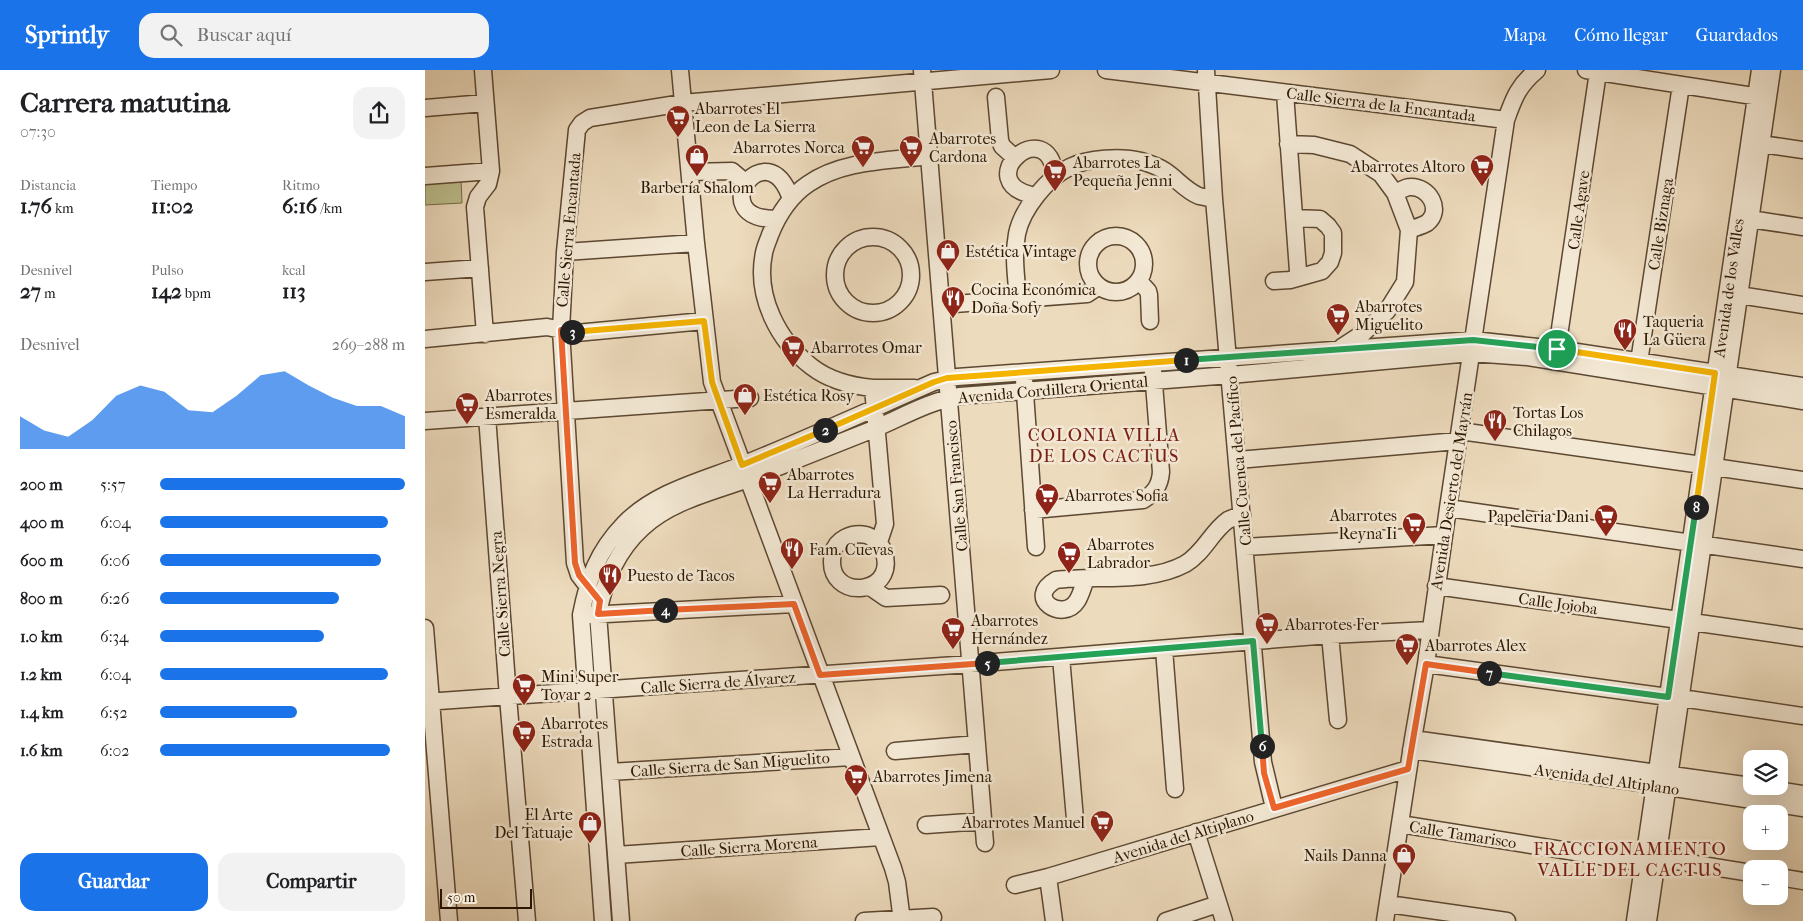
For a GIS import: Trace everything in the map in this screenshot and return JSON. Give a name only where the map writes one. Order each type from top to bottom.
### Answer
[{"type":"street","points":[[483,70],[491,171],[488,184],[478,198],[475,207],[485,334]]},
{"type":"street","points":[[680,70],[696,243],[712,382],[897,882],[901,920]]},
{"type":"street","points":[[683,103],[922,76],[1051,70]]},
{"type":"street","name":"Calle Sierra de la Encantada","points":[[1106,70],[1207,76],[1285,92],[1506,120]]},
{"type":"street","name":"Avenida Desierto del Mayrán","points":[[1385,921],[1426,664],[1506,120],[1514,96],[1523,82],[1537,70]]},
{"type":"street","name":"Avenida de los Valles","points":[[1721,381],[1739,295],[1761,144],[1762,98],[1760,70]]},
{"type":"street","name":"Avenida de los Valles","points":[[1648,921],[1651,861],[1685,621],[1762,98],[1772,70]]},
{"type":"street","points":[[1592,71],[1762,98]]},
{"type":"street","name":"Calle Agave","points":[[1557,349],[1592,71]]},
{"type":"street","name":"Calle San Francisco","points":[[922,76],[985,843]]},
{"type":"street","name":"Calle Cuenca del Pacífico","points":[[1207,76],[1214,199],[1263,762],[1274,808]]},
{"type":"street","name":"Calle Biznaga","points":[[1639,362],[1681,85]]},
{"type":"street","points":[[1285,92],[1298,271],[1302,276]]},
{"type":"street","points":[[996,97],[1000,140],[1002,146],[1014,157]]},
{"type":"street","points":[[425,108],[485,103]]},
{"type":"street","name":"Calle Sierra Encantada","points":[[599,607],[579,575],[575,563],[561,330],[565,252],[577,130],[582,123],[590,118],[683,103]]},
{"type":"street","points":[[1288,144],[1314,145],[1350,154],[1381,174],[1395,193],[1409,230],[1405,282],[1387,311],[1362,334],[1338,350]]},
{"type":"street","points":[[1761,144],[1803,150]]},
{"type":"street","points":[[1036,196],[1024,194],[1014,187],[1009,178],[1009,166],[1014,157],[1022,151],[1032,149],[1042,151],[1050,158],[1054,166],[1055,177]]},
{"type":"street","points":[[922,388],[862,387],[835,380],[813,367],[792,348],[775,324],[766,304],[762,275],[764,253],[776,219],[791,198],[807,184],[826,173],[851,165],[929,156]]},
{"type":"street","points":[[1018,298],[1014,261],[1017,232],[1026,210],[1036,196],[1055,177],[1069,167],[1091,160],[1116,159],[1140,161],[1165,171],[1188,190],[1200,196],[1214,199]]},
{"type":"street","points":[[425,176],[491,171]]},
{"type":"street","points":[[689,172],[732,171],[745,182]]},
{"type":"street","points":[[776,219],[755,217],[747,211],[742,202],[745,182],[752,175],[762,172],[772,173],[781,178],[791,198]]},
{"type":"street","points":[[1395,193],[1408,187],[1420,188],[1428,193],[1434,206],[1433,215],[1427,223],[1409,230]]},
{"type":"street","points":[[1274,281],[1290,280],[1322,271],[1330,262],[1333,253],[1333,233],[1329,226],[1320,219],[1294,218]]},
{"type":"street","points":[[1750,219],[1803,227]]},
{"type":"street","points":[[1113,236],[1125,236],[1134,242],[1141,250],[1145,261],[1144,272],[1139,281],[1130,289],[1119,292],[1108,291],[1099,286],[1091,277],[1088,267],[1089,256],[1094,246],[1103,239],[1113,236]]},
{"type":"street","points":[[868,237],[883,238],[896,245],[906,256],[911,270],[909,285],[903,298],[891,308],[877,312],[862,311],[849,304],[839,293],[835,279],[836,264],[843,251],[854,242],[868,237]]},
{"type":"street","points":[[565,252],[696,243]]},
{"type":"street","points":[[425,272],[480,268]]},
{"type":"street","points":[[911,270],[938,268]]},
{"type":"street","points":[[1139,281],[1148,291],[1150,321]]},
{"type":"street","points":[[941,304],[1087,294],[1099,286]]},
{"type":"street","points":[[1739,295],[1803,305]]},
{"type":"street","points":[[425,339],[547,327],[576,333],[704,321]]},
{"type":"street","name":"Avenida Cordillera Oriental","points":[[603,921],[581,615],[587,586],[595,564],[609,541],[625,523],[646,505],[674,491],[745,472],[876,428],[935,402],[949,398],[1230,376],[1472,347],[1528,357],[1721,381],[1803,386]]},
{"type":"street","name":"Avenida Cordillera Oriental","points":[[621,921],[603,690],[599,607],[610,570],[625,546],[642,528],[660,514],[875,408],[947,378],[1229,356],[1338,350],[1472,347],[1557,349],[1639,362],[1803,401]]},
{"type":"street","points":[[1033,510],[1143,500],[1157,489],[1161,480],[1161,472],[1152,363]]},
{"type":"street","points":[[1023,372],[1035,547]]},
{"type":"street","points":[[873,388],[885,524],[879,542]]},
{"type":"street","points":[[425,421],[750,398]]},
{"type":"street","name":"Calle Sierra Negra","points":[[487,416],[527,921]]},
{"type":"street","points":[[1238,460],[1459,436],[1708,466],[1803,480]]},
{"type":"street","points":[[1448,508],[1803,559]]},
{"type":"street","points":[[1086,579],[1151,575],[1169,571],[1186,563],[1200,553],[1221,526],[1229,519],[1242,515]]},
{"type":"street","points":[[855,534],[868,535],[879,542],[886,554],[886,567],[881,579],[870,587],[857,589],[844,585],[835,575],[831,562],[834,549],[842,539],[855,534]]},
{"type":"street","points":[[1245,548],[1444,535]]},
{"type":"street","name":"Calle Jojoba","points":[[1437,586],[1803,638]]},
{"type":"street","points":[[870,587],[886,598],[941,595]]},
{"type":"street","points":[[581,615],[599,607],[794,604]]},
{"type":"street","points":[[425,628],[428,702],[449,921]]},
{"type":"street","name":"Calle Sierra de Álvarez","points":[[428,702],[970,664],[1330,635],[1431,630]]},
{"type":"street","points":[[1330,635],[1337,720]]},
{"type":"street","points":[[1164,648],[1175,789]]},
{"type":"street","points":[[1061,657],[1075,819]]},
{"type":"street","points":[[1426,664],[1803,716]]},
{"type":"street","points":[[895,751],[977,744]]},
{"type":"street","name":"Avenida del Altiplano","points":[[1412,744],[1662,780],[1803,808]]},
{"type":"street","name":"Calle Sierra de San Miguelito","points":[[610,772],[851,757]]},
{"type":"street","name":"Avenida del Altiplano","points":[[1015,885],[1048,877],[1408,769]]},
{"type":"street","name":"Avenida del Altiplano","points":[[1662,780],[1743,785]]},
{"type":"street","name":"Avenida del Altiplano","points":[[1788,792],[1803,794]]},
{"type":"street","points":[[926,826],[983,821]]},
{"type":"street","name":"Calle Tamarisco","points":[[1400,824],[1651,861],[1743,872]]},
{"type":"street","points":[[1196,832],[1224,921]]},
{"type":"street","name":"Calle Sierra Morena","points":[[616,855],[881,837]]},
{"type":"street","name":"Avenida de los Valles","points":[[1635,921],[1651,861]]},
{"type":"street","points":[[1048,877],[1053,921]]},
{"type":"street","points":[[1788,878],[1803,881]]},
{"type":"street","points":[[1166,921],[1218,904]]},
{"type":"street","points":[[1388,904],[1507,921]]},
{"type":"street","points":[[864,921],[933,917]]},
{"type":"green space","points":[[461,178],[462,203],[425,205],[425,180]]},
{"type":"place","name":"Abarrotes El Leon de La Sierra","points":[[678,138]]},
{"type":"place","name":"Abarrotes Norca","points":[[863,168]]},
{"type":"place","name":"Abarrotes Cardona","points":[[911,168]]},
{"type":"place","name":"Barbería Shalom","points":[[697,177]]},
{"type":"place","name":"Abarrotes Altoro","points":[[1482,187]]},
{"type":"place","name":"Abarrotes La Pequeña Jenni","points":[[1055,192]]},
{"type":"place","name":"Estética Vintage","points":[[948,272]]},
{"type":"place","name":"Cocina Económica Doña Sofy","points":[[953,319]]},
{"type":"place","name":"Abarrotes Miguelito","points":[[1338,336]]},
{"type":"place","name":"Taqueria La Güera","points":[[1625,351]]},
{"type":"place","name":"Abarrotes Omar","points":[[793,368]]},
{"type":"place","name":"Estética Rosy","points":[[745,416]]},
{"type":"place","name":"Abarrotes Esmeralda","points":[[467,425]]},
{"type":"place","name":"Tortas Los Chilagos","points":[[1495,442]]},
{"type":"place","name":"Abarrotes La Herradura","points":[[770,504]]},
{"type":"place","name":"Abarrotes Sofia","points":[[1047,516]]},
{"type":"place","name":"Papeleria Dani","points":[[1606,537]]},
{"type":"place","name":"Abarrotes Reyna Ii","points":[[1414,545]]},
{"type":"place","name":"Fam. Cuevas","points":[[792,570]]},
{"type":"place","name":"Abarrotes Labrador","points":[[1069,574]]},
{"type":"place","name":"Puesto de Tacos","points":[[610,596]]},
{"type":"place","name":"Abarrotes Fer","points":[[1267,645]]},
{"type":"place","name":"Abarrotes Hernández","points":[[953,650]]},
{"type":"place","name":"Abarrotes Alex","points":[[1407,666]]},
{"type":"place","name":"Mini Super Tovar 2","points":[[524,706]]},
{"type":"place","name":"Abarrotes Estrada","points":[[524,753]]},
{"type":"place","name":"Abarrotes Jimena","points":[[856,797]]},
{"type":"place","name":"Abarrotes Manuel","points":[[1102,843]]},
{"type":"place","name":"El Arte Del Tatuaje","points":[[590,844]]},
{"type":"place","name":"Nails Danna","points":[[1404,876]]},
{"type":"district","name":"COLONIA VILLA DE LOS CACTUS","points":[[1104,445]]},
{"type":"district","name":"FRACCIONAMIENTO VALLE DEL CACTUS","points":[[1630,860]]},
{"type":"route","points":[[704,321],[712,382],[742,465],[947,378],[1229,356],[1473,340],[1557,349],[1715,373],[1668,697],[1426,664],[1408,769],[1274,808],[1264,773],[1253,641],[820,675],[794,604],[598,614],[600,601],[579,575],[575,563],[561,330],[576,333],[704,321]]}]
